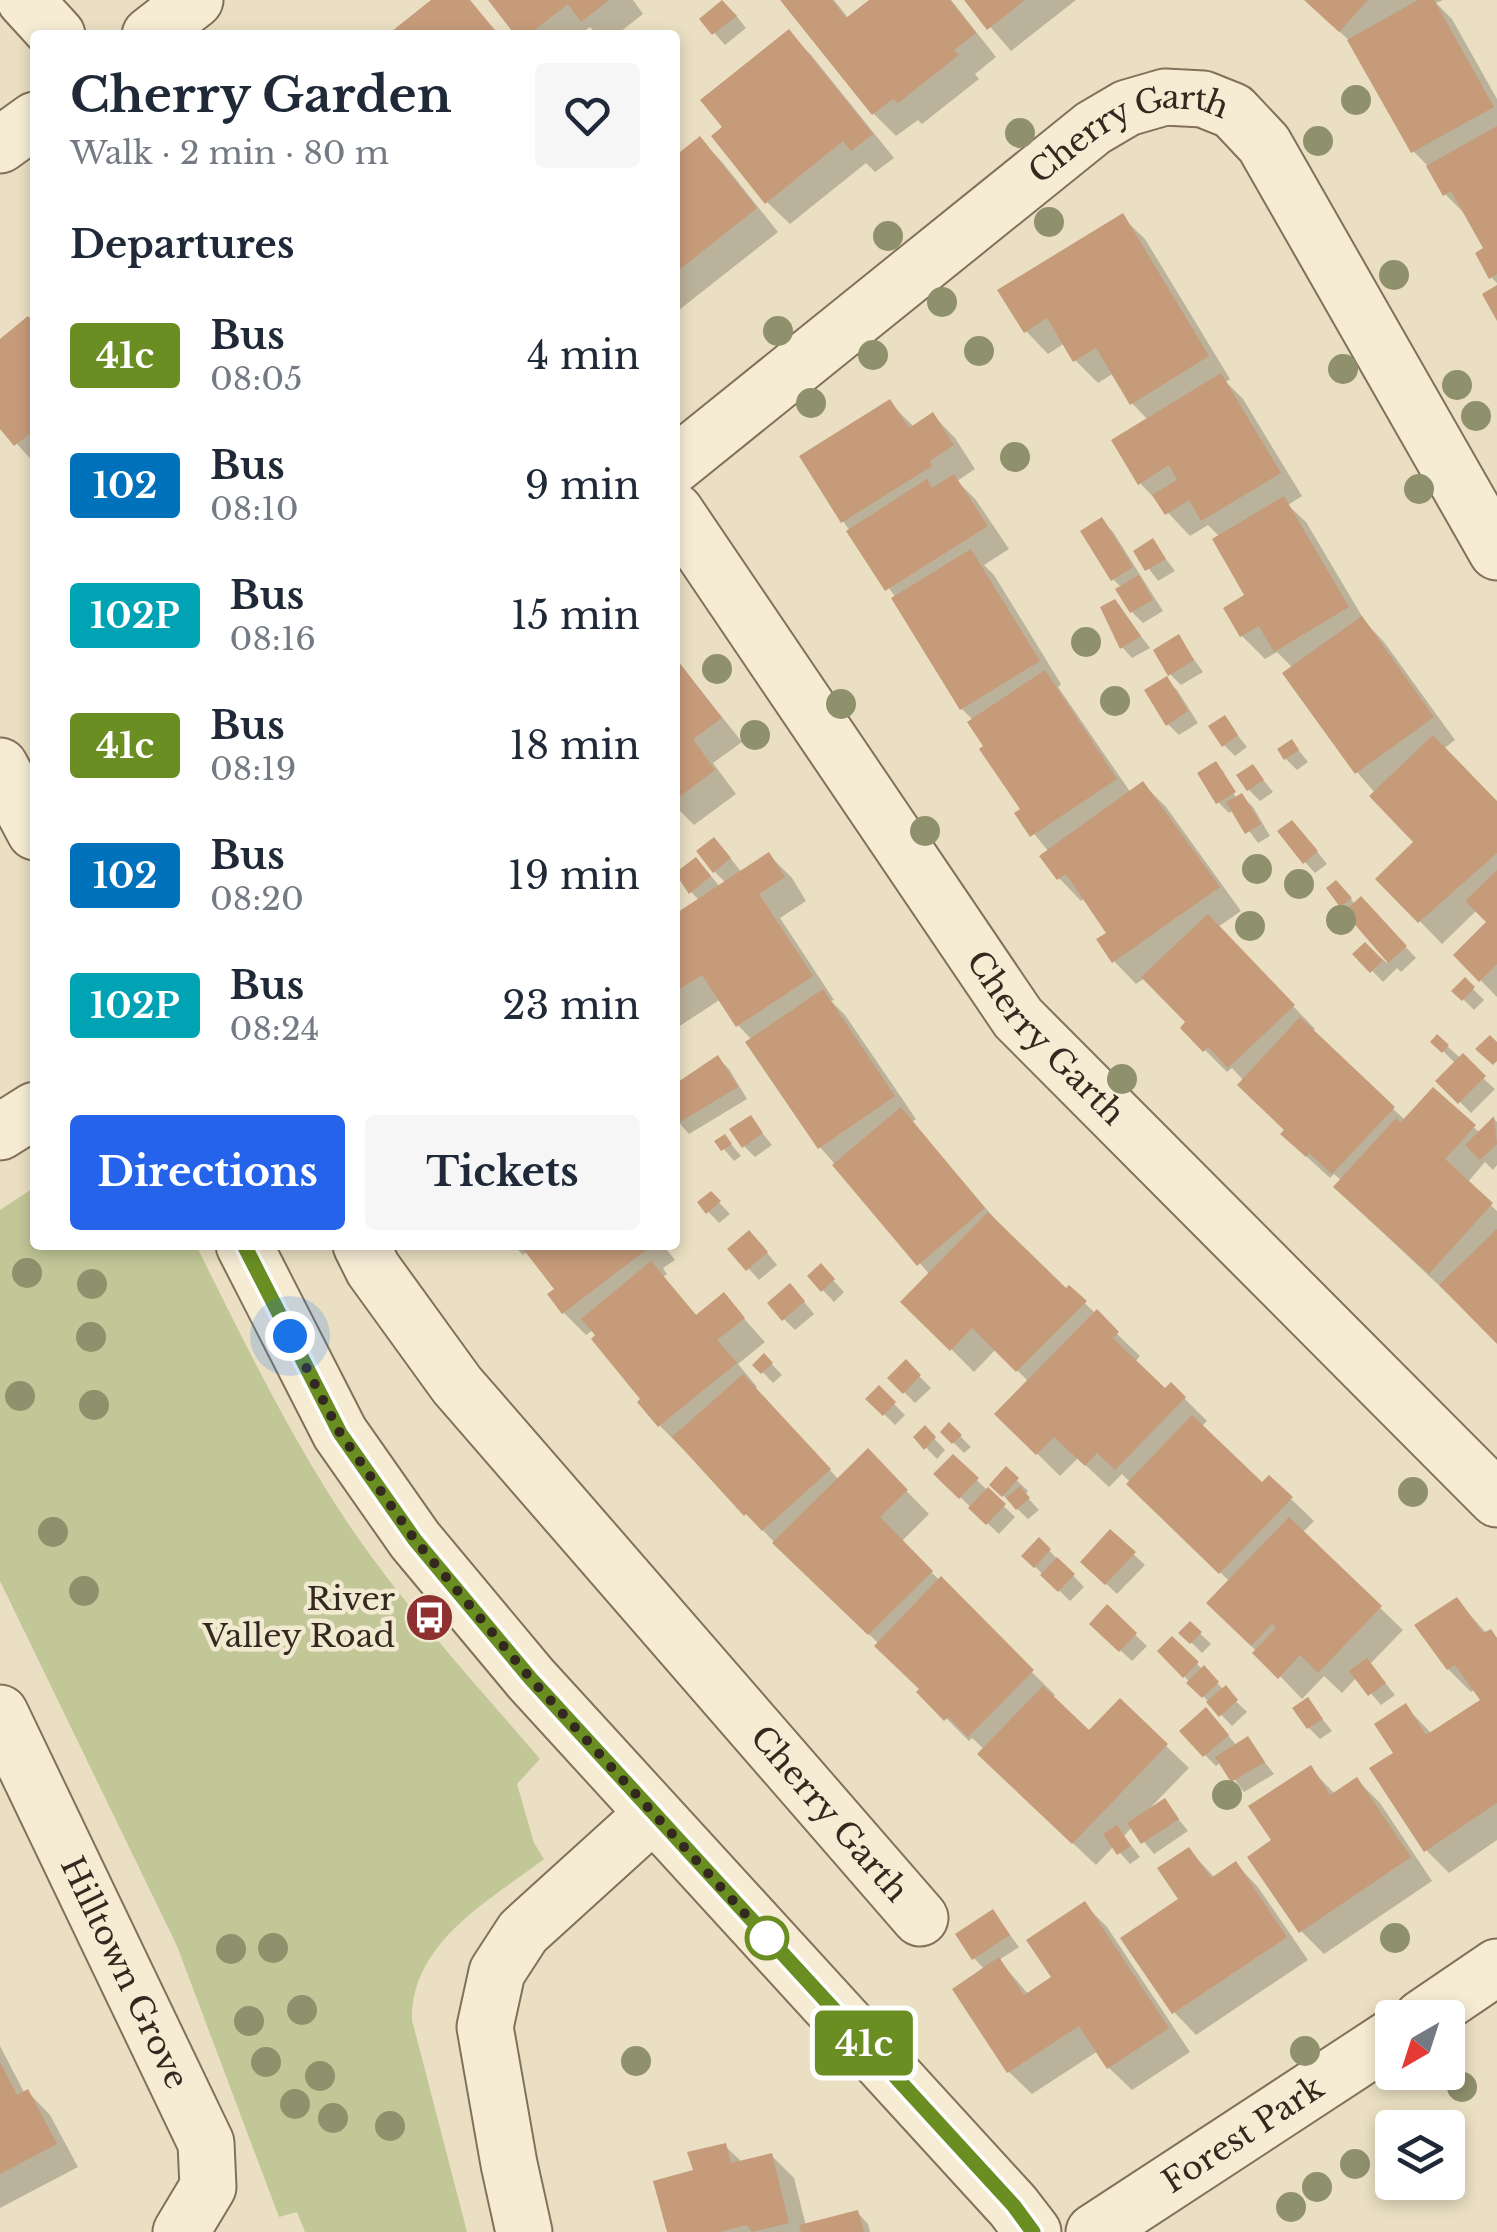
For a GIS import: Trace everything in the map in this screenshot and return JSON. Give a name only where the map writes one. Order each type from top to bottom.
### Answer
[{"type":"street","points":[[25,0],[53,30]]},
{"type":"street","points":[[156,30],[195,0]]},
{"type":"street","name":"Cherry Garth","points":[[680,460],[1093,128],[1146,102],[1164,98],[1204,99],[1234,111],[1264,144],[1497,552]]},
{"type":"street","points":[[0,145],[30,124]]},
{"type":"street","name":"Cherry Garth","points":[[680,518],[1018,1018],[1497,1498]]},
{"type":"street","points":[[0,766],[30,823]]},
{"type":"street","points":[[0,1132],[30,1113]]},
{"type":"street","points":[[247,1250],[340,1433],[415,1540],[531,1679],[1034,2232]]},
{"type":"street","name":"Cherry Garth","points":[[364,1250],[373,1269],[457,1385],[920,1918]]},
{"type":"street","name":"Hilltown Grove","points":[[0,1713],[206,2143],[208,2187],[181,2232]]},
{"type":"street","points":[[524,2232],[508,2164],[485,2026],[496,1972],[523,1932],[653,1814]]},
{"type":"street","points":[[1448,2000],[1497,1967]]},
{"type":"street","name":"Forest Park","points":[[1094,2232],[1375,2048]]},
{"type":"green space","points":[[30,1190],[30,1250],[198,1250],[279,1408],[357,1536],[432,1634],[540,1759],[517,1784],[534,1843],[544,1859],[457,1926],[424,1968],[415,1992],[412,2020],[467,2232],[305,2232],[297,2212],[279,2217],[177,1946],[0,1581],[0,1210]]},
{"type":"building","points":[[431,0],[470,0],[495,30],[393,30]]},
{"type":"building","points":[[488,0],[609,0],[581,22],[568,4],[534,30],[511,30]]},
{"type":"building","points":[[722,0],[737,16],[712,35],[699,19]]},
{"type":"building","points":[[780,0],[832,0],[846,18],[869,0],[950,0],[976,33],[954,50],[959,55],[898,103],[893,99],[872,115]]},
{"type":"building","points":[[964,0],[1025,0],[987,30]]},
{"type":"building","points":[[1304,0],[1368,0],[1339,32]]},
{"type":"building","points":[[1418,0],[1434,0],[1494,107],[1411,153],[1347,40]]},
{"type":"building","points":[[789,29],[873,134],[851,151],[843,141],[765,204],[711,136],[722,127],[700,100]]},
{"type":"building","points":[[1497,126],[1497,274],[1489,279],[1475,253],[1483,248],[1451,191],[1443,196],[1426,166]]},
{"type":"building","points":[[700,136],[757,208],[680,269],[680,152]]},
{"type":"building","points":[[1123,213],[1209,356],[1130,405],[1096,348],[1073,362],[1047,318],[1024,333],[997,290]]},
{"type":"building","points":[[1497,285],[1497,321],[1482,294]]},
{"type":"building","points":[[28,316],[30,318],[30,434],[14,446],[0,429],[0,339]]},
{"type":"building","points":[[1221,373],[1281,473],[1201,521],[1189,500],[1165,515],[1152,495],[1177,480],[1169,465],[1138,485],[1111,440]]},
{"type":"building","points":[[890,399],[909,428],[933,412],[954,445],[930,461],[932,466],[841,523],[799,456]]},
{"type":"building","points":[[954,474],[988,526],[885,591],[846,531],[927,479],[932,488]]},
{"type":"building","points":[[1284,496],[1349,607],[1274,652],[1259,626],[1240,637],[1223,608],[1244,595],[1212,539]]},
{"type":"building","points":[[1102,517],[1133,567],[1111,581],[1080,531]]},
{"type":"building","points":[[1153,538],[1166,559],[1145,571],[1133,551]]},
{"type":"building","points":[[971,549],[1040,661],[960,710],[891,598]]},
{"type":"building","points":[[1139,575],[1153,600],[1130,613],[1115,589]]},
{"type":"building","points":[[1115,599],[1141,636],[1120,649],[1100,607]]},
{"type":"building","points":[[1362,616],[1434,717],[1355,774],[1282,673]]},
{"type":"building","points":[[1179,634],[1194,660],[1168,676],[1153,650]]},
{"type":"building","points":[[680,663],[722,718],[693,739],[715,770],[680,796]]},
{"type":"building","points":[[1045,670],[1117,779],[1030,837],[1014,813],[1020,809],[979,749],[983,746],[967,722]]},
{"type":"building","points":[[1167,676],[1188,711],[1166,726],[1144,690]]},
{"type":"building","points":[[1225,715],[1238,735],[1222,747],[1208,726]]},
{"type":"building","points":[[1433,735],[1497,801],[1497,853],[1418,923],[1375,879],[1413,842],[1369,796]]},
{"type":"building","points":[[1292,739],[1299,750],[1284,760],[1277,749]]},
{"type":"building","points":[[1216,761],[1236,792],[1216,804],[1197,773]]},
{"type":"building","points":[[1253,764],[1264,780],[1247,791],[1236,775]]},
{"type":"building","points":[[1143,781],[1220,887],[1112,963],[1096,939],[1106,933],[1066,874],[1057,880],[1039,856]]},
{"type":"building","points":[[1242,793],[1261,824],[1245,834],[1226,802]]},
{"type":"building","points":[[1292,820],[1318,851],[1303,864],[1277,831]]},
{"type":"building","points":[[714,837],[731,858],[713,873],[696,851]]},
{"type":"building","points":[[769,852],[785,877],[759,894],[813,976],[736,1027],[702,975],[680,989],[680,911]]},
{"type":"building","points":[[696,857],[711,876],[689,894],[680,880],[680,869]]},
{"type":"building","points":[[1497,870],[1497,964],[1479,982],[1453,955],[1486,922],[1465,901]]},
{"type":"building","points":[[1336,880],[1352,898],[1340,907],[1326,888]]},
{"type":"building","points":[[1361,896],[1407,946],[1388,963],[1344,912]]},
{"type":"building","points":[[1208,914],[1295,1005],[1228,1068],[1208,1047],[1203,1052],[1180,1028],[1185,1022],[1141,977]]},
{"type":"building","points":[[1365,942],[1383,960],[1370,973],[1352,954]]},
{"type":"building","points":[[1465,977],[1475,987],[1462,1001],[1451,991]]},
{"type":"building","points":[[823,989],[895,1096],[818,1149],[745,1042]]},
{"type":"building","points":[[1300,1017],[1395,1107],[1332,1174],[1280,1134],[1284,1130],[1237,1085]]},
{"type":"building","points":[[1437,1034],[1449,1045],[1442,1053],[1430,1042]]},
{"type":"building","points":[[1490,1035],[1497,1042],[1497,1061],[1493,1065],[1475,1049]]},
{"type":"building","points":[[1463,1053],[1486,1076],[1458,1104],[1435,1081]]},
{"type":"building","points":[[718,1055],[738,1087],[680,1122],[680,1081]]},
{"type":"building","points":[[1433,1087],[1476,1125],[1445,1159],[1493,1203],[1429,1274],[1333,1187],[1396,1118],[1400,1123]]},
{"type":"building","points":[[901,1107],[985,1208],[917,1266],[832,1165]]},
{"type":"building","points":[[751,1115],[763,1133],[742,1148],[729,1129]]},
{"type":"building","points":[[1494,1116],[1497,1144],[1480,1160],[1465,1145]]},
{"type":"building","points":[[725,1134],[732,1144],[721,1151],[714,1141]]},
{"type":"building","points":[[711,1191],[721,1201],[706,1214],[697,1202]]},
{"type":"building","points":[[988,1212],[1066,1288],[1069,1285],[1087,1301],[1016,1372],[972,1328],[950,1351],[900,1302]]},
{"type":"building","points":[[1497,1229],[1497,1344],[1439,1285]]},
{"type":"building","points":[[749,1230],[768,1252],[746,1271],[727,1249]]},
{"type":"building","points":[[524,1250],[646,1250],[562,1314],[547,1294],[554,1289]]},
{"type":"building","points":[[651,1261],[696,1315],[724,1292],[745,1318],[717,1340],[737,1363],[658,1427],[591,1339],[595,1335],[581,1319]]},
{"type":"building","points":[[821,1263],[835,1279],[821,1292],[807,1276]]},
{"type":"building","points":[[790,1283],[805,1301],[782,1321],[767,1303]]},
{"type":"building","points":[[1097,1309],[1119,1332],[1113,1338],[1165,1388],[1171,1382],[1186,1397],[1115,1470],[1097,1453],[1085,1466],[1054,1437],[1036,1455],[994,1414]]},
{"type":"building","points":[[764,1353],[773,1363],[761,1374],[752,1365]]},
{"type":"building","points":[[906,1359],[921,1375],[903,1394],[887,1378]]},
{"type":"building","points":[[743,1374],[831,1469],[762,1531],[672,1437]]},
{"type":"building","points":[[879,1385],[896,1402],[883,1416],[865,1399]]},
{"type":"building","points":[[1192,1415],[1262,1482],[1269,1475],[1293,1497],[1219,1574],[1126,1484]]},
{"type":"building","points":[[949,1422],[962,1435],[952,1444],[940,1432]]},
{"type":"building","points":[[925,1425],[936,1437],[924,1450],[913,1437]]},
{"type":"building","points":[[868,1448],[908,1490],[880,1517],[933,1571],[868,1635],[772,1543]]},
{"type":"building","points":[[953,1454],[979,1478],[959,1499],[933,1474]]},
{"type":"building","points":[[1006,1466],[1019,1478],[1002,1497],[989,1485]]},
{"type":"building","points":[[1020,1486],[1030,1498],[1016,1510],[1006,1498]]},
{"type":"building","points":[[988,1487],[1006,1504],[986,1525],[968,1508]]},
{"type":"building","points":[[1289,1517],[1382,1606],[1318,1673],[1300,1655],[1278,1679],[1252,1653],[1276,1628],[1272,1624],[1251,1646],[1206,1603]]},
{"type":"building","points":[[1110,1529],[1136,1552],[1105,1585],[1080,1562]]},
{"type":"building","points":[[1039,1537],[1051,1549],[1034,1568],[1021,1556]]},
{"type":"building","points":[[1057,1557],[1075,1574],[1058,1592],[1040,1575]]},
{"type":"building","points":[[941,1576],[1034,1670],[968,1737],[948,1717],[944,1721],[916,1692],[919,1689],[874,1646]]},
{"type":"building","points":[[1457,1597],[1483,1633],[1491,1629],[1497,1638],[1497,1803],[1424,1852],[1369,1768],[1393,1753],[1374,1724],[1406,1703],[1426,1735],[1480,1700],[1455,1665],[1447,1670],[1414,1625]]},
{"type":"building","points":[[1107,1604],[1137,1633],[1119,1652],[1089,1624]]},
{"type":"building","points":[[1190,1621],[1202,1632],[1190,1644],[1178,1633]]},
{"type":"building","points":[[1172,1636],[1199,1662],[1183,1678],[1157,1651]]},
{"type":"building","points":[[1367,1658],[1386,1683],[1368,1696],[1349,1671]]},
{"type":"building","points":[[1204,1665],[1219,1682],[1202,1698],[1186,1683]]},
{"type":"building","points":[[1226,1685],[1238,1700],[1219,1717],[1206,1702]]},
{"type":"building","points":[[1043,1686],[1089,1730],[1120,1698],[1168,1744],[1072,1844],[977,1754]]},
{"type":"building","points":[[1308,1697],[1323,1719],[1307,1729],[1292,1708]]},
{"type":"building","points":[[1206,1707],[1229,1735],[1203,1757],[1179,1731]]},
{"type":"building","points":[[1248,1736],[1265,1762],[1231,1782],[1215,1757]]},
{"type":"building","points":[[1311,1765],[1330,1795],[1357,1777],[1411,1857],[1299,1933],[1247,1857],[1271,1840],[1248,1806]]},
{"type":"building","points":[[1165,1798],[1179,1819],[1141,1844],[1127,1823]]},
{"type":"building","points":[[1117,1825],[1131,1846],[1117,1855],[1103,1834]]},
{"type":"building","points":[[1189,1847],[1211,1878],[1236,1861],[1287,1937],[1172,2014],[1120,1938],[1178,1899],[1157,1868]]},
{"type":"building","points":[[1085,1901],[1169,2028],[1107,2069],[1079,2026],[1007,2073],[952,1989],[999,1957],[1024,1995],[1051,1977],[1026,1940]]},
{"type":"building","points":[[993,1909],[1010,1935],[972,1960],[955,1934]]},
{"type":"building","points":[[0,2062],[17,2095],[28,2089],[57,2144],[0,2174]]},
{"type":"building","points":[[726,2143],[731,2163],[772,2153],[789,2223],[752,2232],[747,2225],[719,2232],[667,2232],[653,2181],[693,2170],[687,2152]]},
{"type":"building","points":[[858,2210],[864,2232],[801,2232],[799,2225]]},
{"type":"bus line","name":"41c","points":[[246,1250],[340,1433],[415,1540],[531,1679],[1014,2206],[1033,2232]]},
{"type":"place","name":"River Valley Road","points":[[430,1617]]},
{"type":"route","points":[[290,1336],[340,1433],[415,1540],[531,1679],[767,1938]]}]
